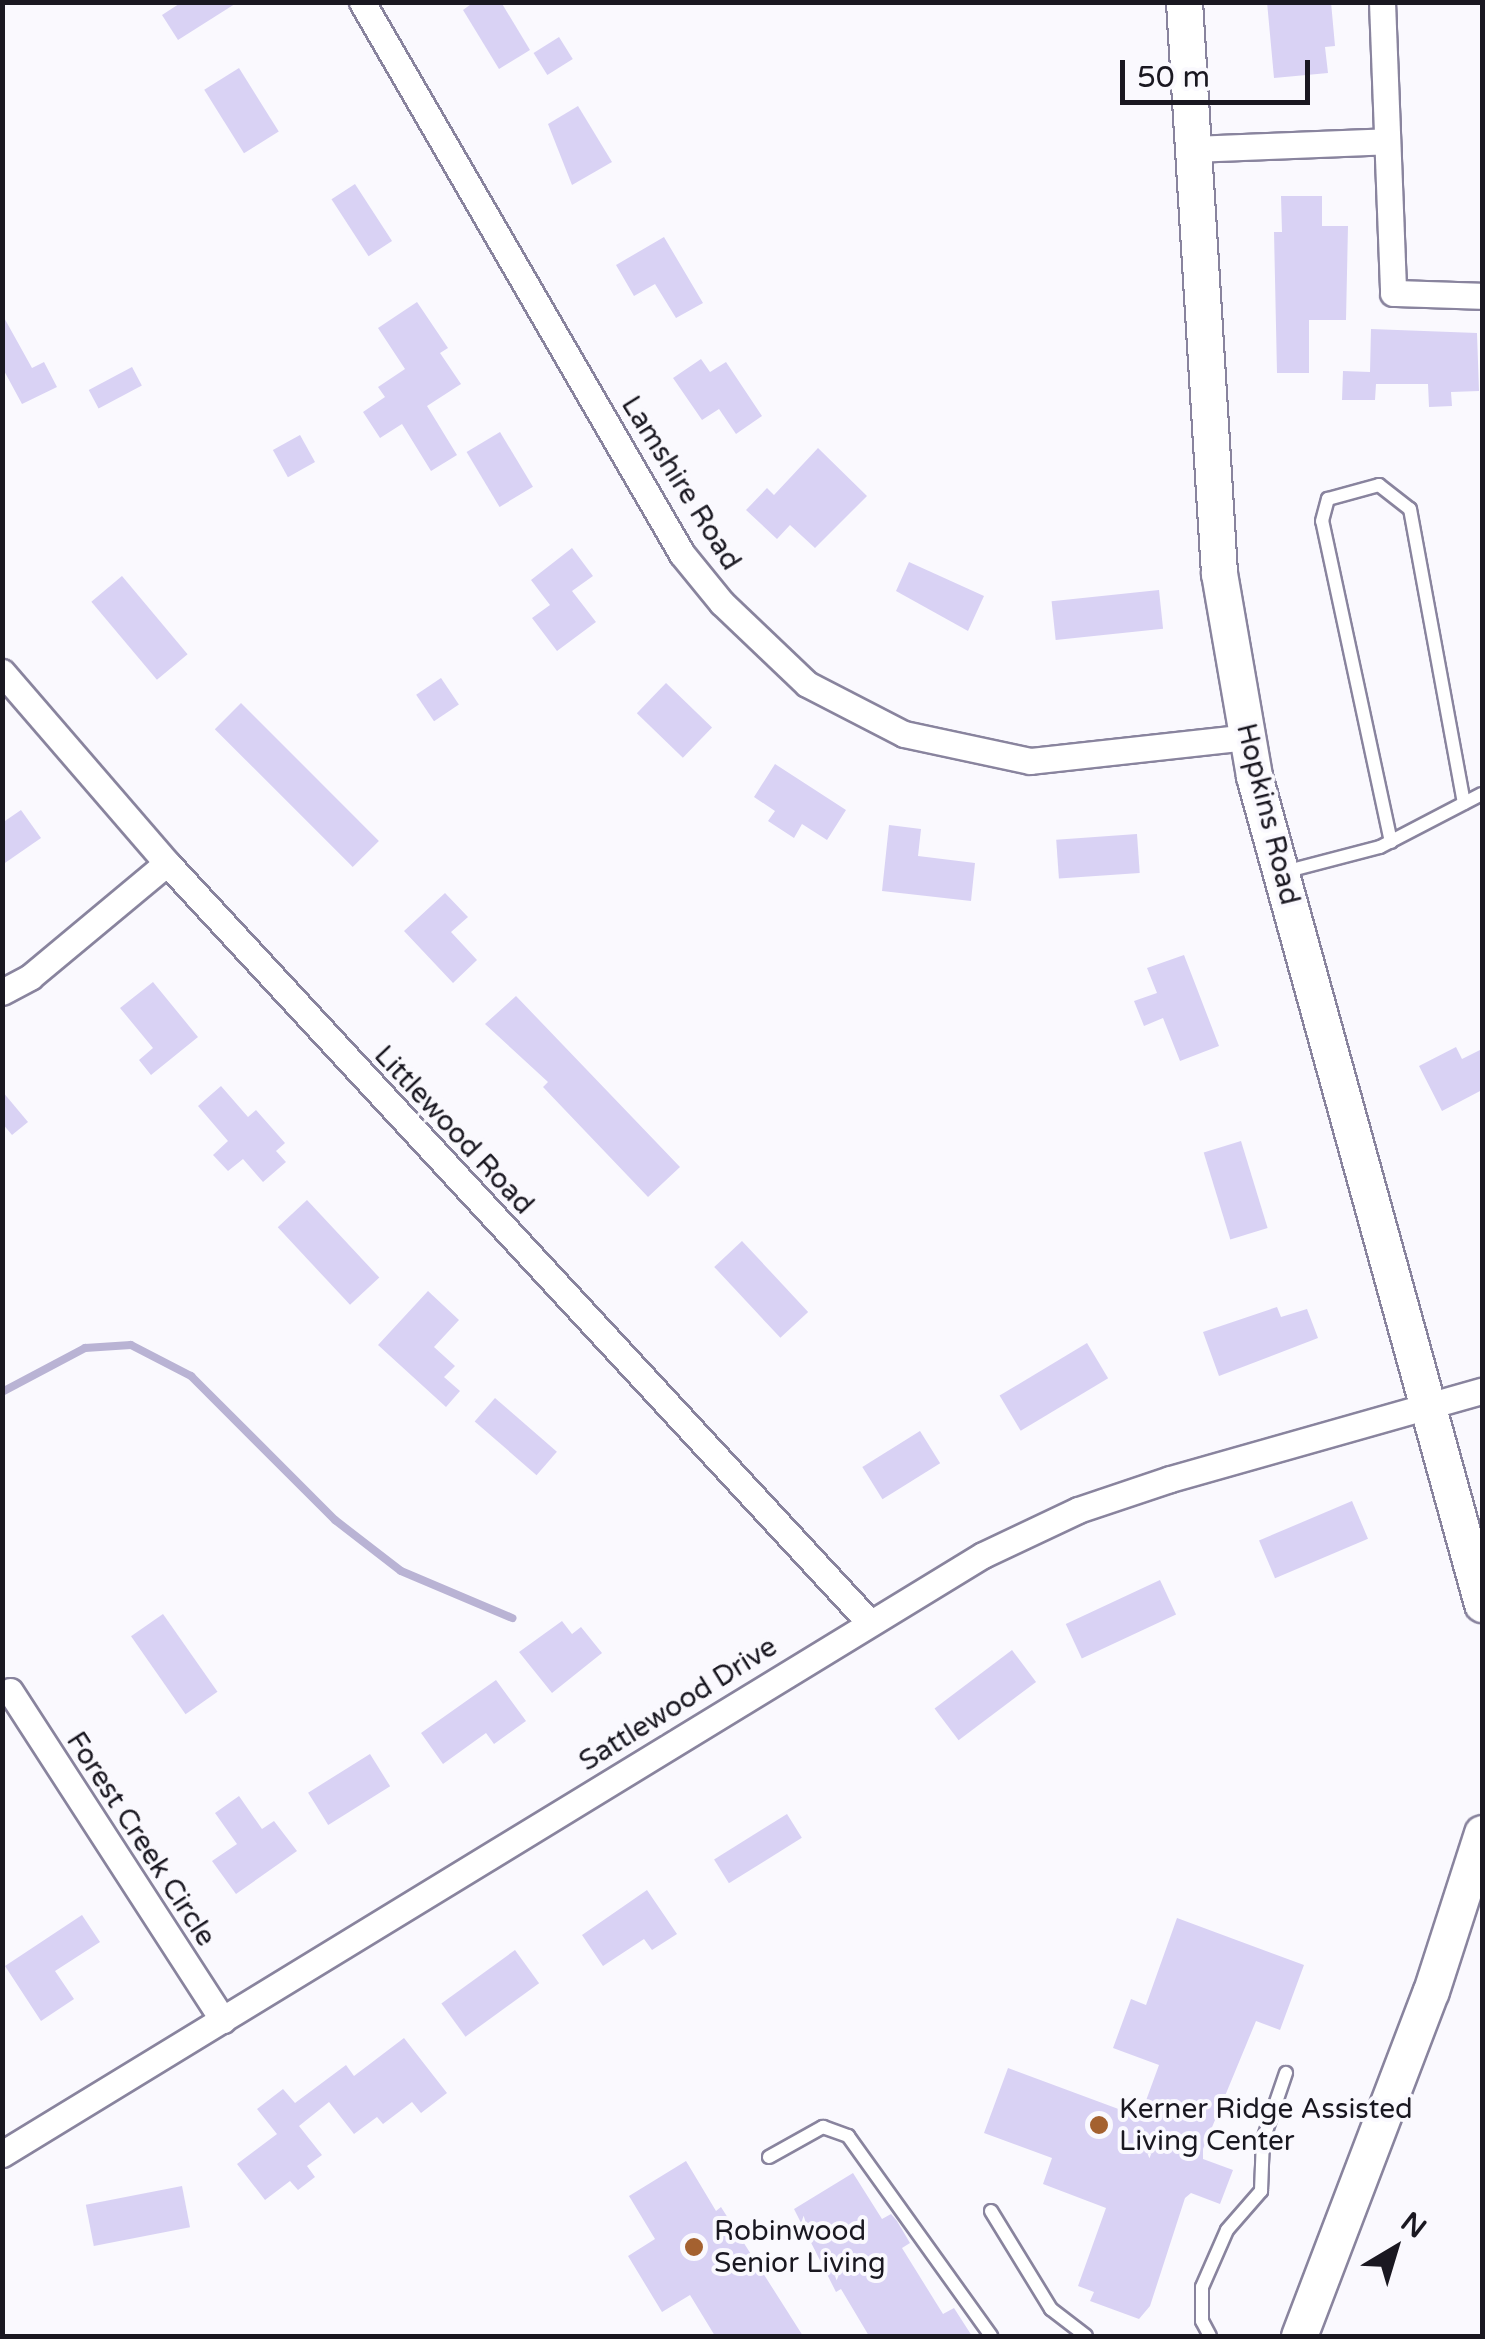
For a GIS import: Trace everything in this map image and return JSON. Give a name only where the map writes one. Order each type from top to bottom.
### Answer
[{"type":"main road","name":"Hopkins Road","points":[[1184,2],[1219,573],[1246,737],[1430,1401],[1482,1604]]},
{"type":"main road","points":[[1298,2336],[1430,1991],[1482,1833]]},
{"type":"street","name":"Lamshire Road","points":[[362,2],[682,554],[722,603],[807,684],[904,734],[1030,762],[1246,737]]},
{"type":"street","points":[[1382,2],[1393,293],[1482,296]]},
{"type":"street","points":[[1192,149],[1387,140]]},
{"type":"street","name":"Littlewood Road","points":[[2,672],[167,863],[869,1622]]},
{"type":"street","points":[[2,992],[30,977],[167,863]]},
{"type":"street","name":"Sattlewood Drive","points":[[2,2154],[984,1555],[1078,1510],[1430,1401],[1482,1392]]},
{"type":"street","name":"Forest Creek Circle","points":[[10,1691],[223,2020]]},
{"type":"lane","points":[[1390,842],[1322,521],[1328,499],[1379,486],[1410,509],[1464,803]]},
{"type":"lane","points":[[1282,872],[1390,842],[1482,794]]},
{"type":"lane","points":[[1210,2336],[1202,2321],[1202,2287],[1227,2230],[1261,2191],[1263,2140],[1286,2073]]},
{"type":"lane","points":[[768,2156],[823,2128],[848,2136],[991,2336]]},
{"type":"lane","points":[[991,2210],[1051,2309],[1086,2336]]},
{"type":"building","points":[[182,2],[238,2],[178,40],[162,15]]},
{"type":"building","points":[[474,2],[501,2],[530,50],[499,69],[463,10]]},
{"type":"building","points":[[1267,2],[1331,2],[1335,46],[1325,47],[1328,73],[1274,78]]},
{"type":"building","points":[[559,37],[573,59],[547,75],[534,53]]},
{"type":"building","points":[[239,68],[279,132],[244,153],[204,90]]},
{"type":"building","points":[[578,106],[612,162],[572,185],[548,124]]},
{"type":"building","points":[[355,184],[392,241],[369,256],[332,199]]},
{"type":"building","points":[[1281,196],[1322,196],[1322,226],[1348,226],[1346,320],[1309,320],[1309,373],[1277,373],[1274,232],[1282,232]]},
{"type":"building","points":[[664,237],[703,303],[676,318],[655,284],[634,296],[616,265]]},
{"type":"building","points":[[417,302],[448,348],[440,353],[461,384],[427,406],[457,455],[431,471],[402,424],[380,438],[363,412],[385,397],[378,387],[405,369],[378,328]]},
{"type":"building","points":[[2,314],[32,368],[44,362],[57,387],[22,404],[2,367]]},
{"type":"building","points":[[1371,329],[1477,333],[1479,391],[1451,392],[1452,406],[1429,407],[1428,384],[1376,384],[1375,400],[1342,400],[1343,371],[1370,372]]},
{"type":"building","points":[[701,359],[710,372],[726,362],[762,416],[736,434],[719,409],[702,420],[673,378]]},
{"type":"building","points":[[132,367],[142,386],[99,409],[89,390]]},
{"type":"building","points":[[500,432],[533,487],[500,507],[467,452]]},
{"type":"building","points":[[300,435],[315,462],[288,477],[273,450]]},
{"type":"building","points":[[818,448],[867,496],[815,548],[790,525],[777,539],[746,510],[767,488],[774,495]]},
{"type":"building","points":[[572,548],[593,576],[572,591],[596,622],[557,651],[532,618],[550,605],[531,580]]},
{"type":"building","points":[[909,562],[984,596],[968,631],[896,591]]},
{"type":"building","points":[[122,576],[188,654],[157,680],[91,602]]},
{"type":"building","points":[[1159,590],[1163,629],[1056,640],[1052,601]]},
{"type":"building","points":[[441,678],[459,705],[434,721],[416,695]]},
{"type":"building","points":[[666,683],[712,727],[683,758],[637,713]]},
{"type":"building","points":[[241,703],[379,841],[353,867],[215,729]]},
{"type":"building","points":[[775,764],[846,810],[827,840],[802,824],[794,838],[768,821],[775,811],[754,797]]},
{"type":"building","points":[[21,810],[41,838],[2,865],[2,823]]},
{"type":"building","points":[[889,825],[921,829],[918,856],[975,863],[971,901],[882,891]]},
{"type":"building","points":[[1137,834],[1140,873],[1059,879],[1056,840]]},
{"type":"building","points":[[445,893],[468,917],[451,932],[477,960],[453,983],[404,931]]},
{"type":"building","points":[[1184,955],[1219,1046],[1180,1061],[1163,1018],[1144,1026],[1134,1001],[1157,993],[1147,968]]},
{"type":"building","points":[[153,982],[198,1037],[151,1075],[139,1060],[153,1048],[120,1008]]},
{"type":"building","points":[[516,996],[680,1167],[648,1197],[543,1087],[548,1082],[485,1024]]},
{"type":"building","points":[[1456,1047],[1462,1059],[1482,1049],[1482,1090],[1442,1111],[1419,1066]]},
{"type":"building","points":[[221,1086],[248,1117],[256,1110],[285,1143],[276,1151],[286,1162],[263,1182],[243,1159],[228,1171],[213,1155],[228,1141],[198,1106]]},
{"type":"building","points":[[2,1091],[28,1122],[12,1135],[2,1123]]},
{"type":"building","points":[[1241,1141],[1268,1228],[1230,1239],[1204,1152]]},
{"type":"building","points":[[307,1200],[379,1278],[350,1305],[278,1227]]},
{"type":"building","points":[[742,1241],[808,1312],[780,1338],[714,1267]]},
{"type":"building","points":[[428,1291],[459,1320],[434,1347],[455,1366],[444,1377],[460,1391],[446,1407],[378,1345]]},
{"type":"building","points":[[1277,1307],[1281,1317],[1307,1309],[1318,1338],[1219,1376],[1203,1332]]},
{"type":"building","points":[[1087,1343],[1108,1378],[1021,1431],[1000,1396]]},
{"type":"building","points":[[495,1398],[557,1452],[537,1475],[475,1421]]},
{"type":"building","points":[[920,1431],[940,1463],[882,1499],[862,1467]]},
{"type":"building","points":[[1352,1501],[1368,1539],[1275,1578],[1259,1540]]},
{"type":"building","points":[[1160,1580],[1176,1614],[1082,1658],[1066,1624]]},
{"type":"building","points":[[163,1614],[217,1692],[186,1714],[131,1636]]},
{"type":"building","points":[[562,1621],[572,1634],[581,1627],[602,1653],[552,1693],[519,1652]]},
{"type":"building","points":[[1012,1650],[1036,1682],[959,1740],[935,1708]]},
{"type":"building","points":[[496,1680],[526,1721],[494,1744],[486,1733],[443,1764],[421,1733]]},
{"type":"building","points":[[370,1754],[390,1786],[328,1825],[308,1793]]},
{"type":"building","points":[[239,1796],[262,1829],[274,1821],[297,1851],[236,1894],[212,1861],[237,1844],[215,1813]]},
{"type":"building","points":[[787,1814],[802,1838],[729,1883],[714,1860]]},
{"type":"building","points":[[647,1890],[677,1934],[652,1950],[644,1939],[603,1966],[582,1935]]},
{"type":"building","points":[[82,1915],[100,1942],[55,1971],[74,1999],[41,2021],[5,1966]]},
{"type":"building","name":"Kerner Ridge Assisted Living Center","points":[[1177,1918],[1304,1965],[1280,2030],[1256,2021],[1203,2149],[1203,2159],[1233,2170],[1220,2204],[1191,2193],[1185,2198],[1150,2306],[1139,2319],[1090,2301],[1094,2292],[1078,2286],[1106,2208],[1043,2184],[1052,2158],[984,2133],[1008,2068],[1140,2117],[1159,2065],[1113,2048],[1131,1999],[1146,2005]]},
{"type":"building","points":[[515,1950],[539,1983],[465,2037],[441,2003]]},
{"type":"building","points":[[404,2038],[447,2093],[421,2113],[412,2102],[383,2124],[377,2117],[354,2134],[329,2102],[299,2126],[322,2155],[307,2166],[315,2177],[298,2190],[290,2181],[265,2200],[237,2164],[277,2134],[257,2109],[283,2089],[295,2103],[346,2065],[354,2076]]},
{"type":"building","name":"Robinwood Senior Living","points":[[686,2161],[716,2211],[721,2207],[803,2336],[715,2336],[690,2295],[662,2312],[628,2256],[655,2239],[629,2196]]},
{"type":"building","name":"Robinwood Senior Living","points":[[853,2173],[882,2219],[891,2214],[897,2221],[910,2243],[902,2248],[943,2314],[954,2308],[972,2336],[869,2336],[841,2289],[836,2292],[794,2209]]},
{"type":"building","points":[[182,2186],[190,2227],[94,2246],[86,2205]]},
{"type":"waterway","points":[[2,1392],[85,1348],[131,1345],[191,1376],[335,1520],[401,1571],[512,1618]]},
{"type":"place","name":"Kerner Ridge Assisted Living Center","points":[[1099,2125]]},
{"type":"place","name":"Robinwood Senior Living","points":[[694,2247]]}]
